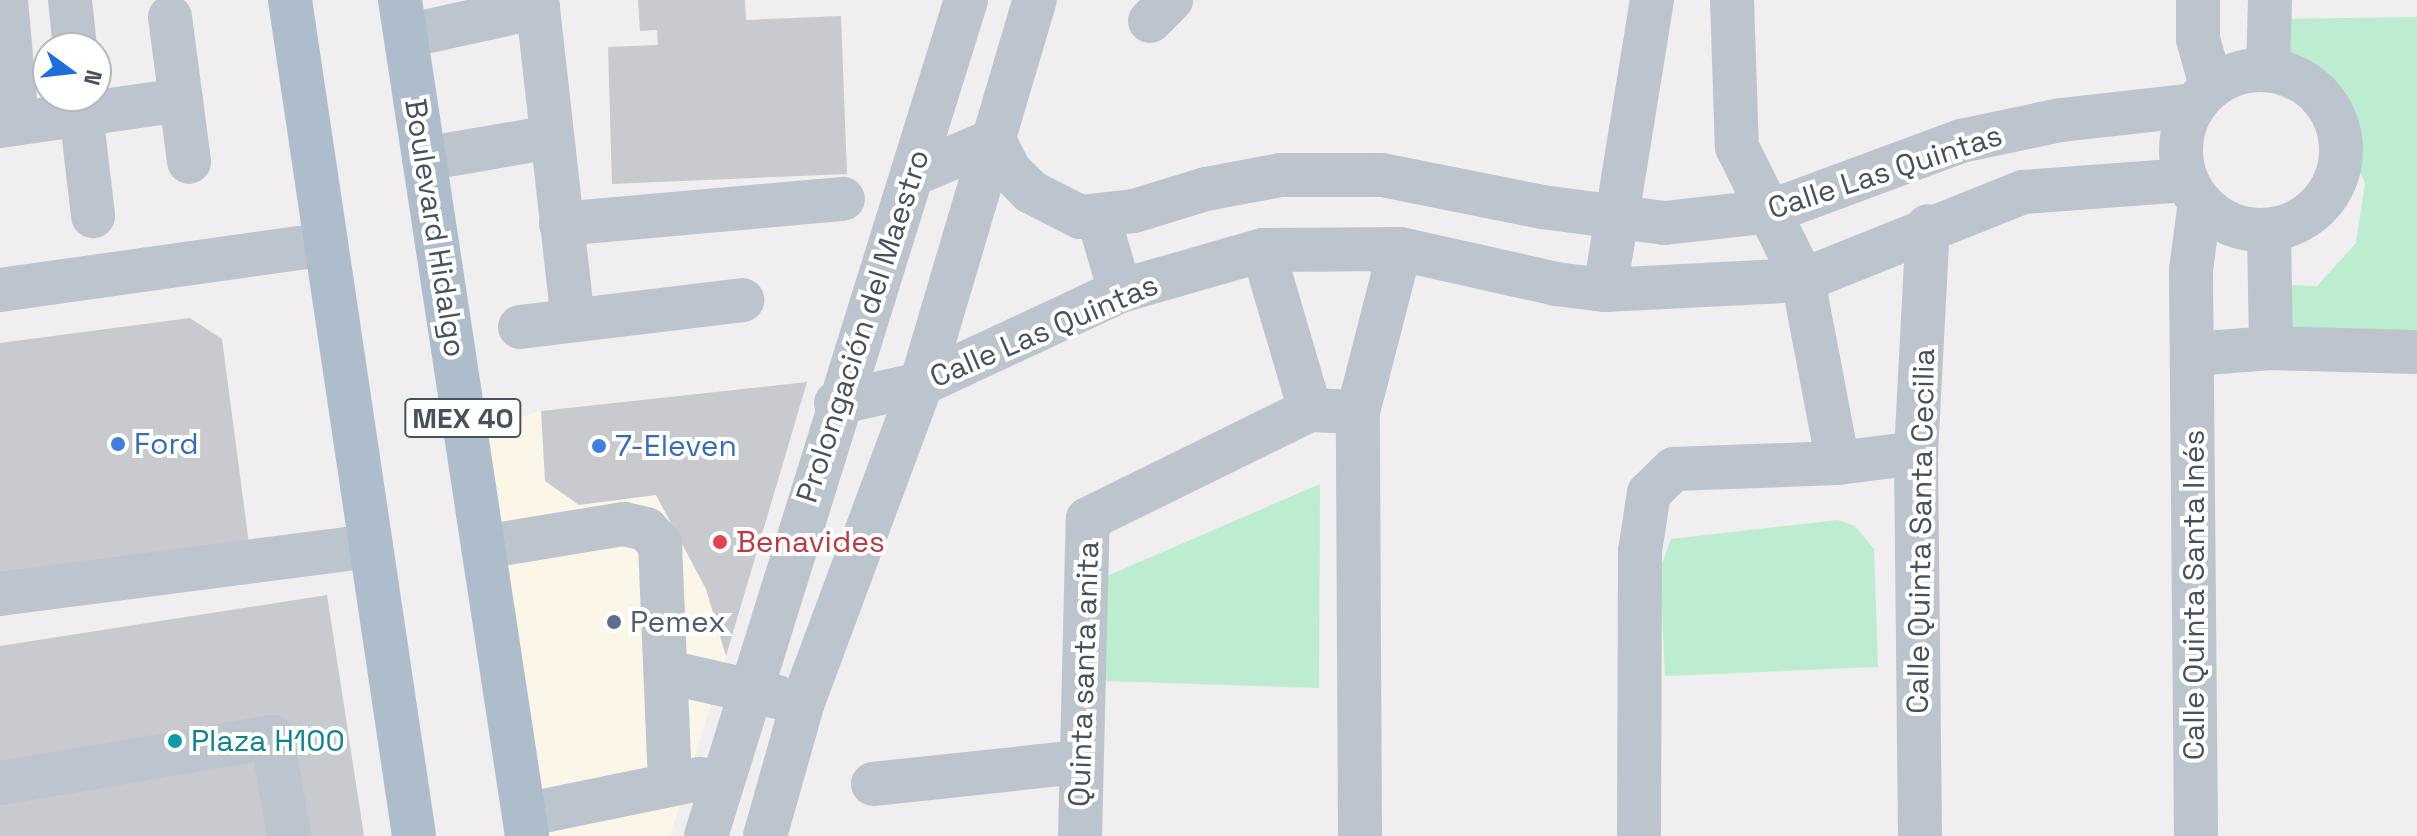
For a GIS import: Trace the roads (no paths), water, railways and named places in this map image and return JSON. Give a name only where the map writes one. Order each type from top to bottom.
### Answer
[{"type":"main road","points":[[290,0],[371,546],[406,835]]},
{"type":"main road","name":"Boulevard Hidalgo","points":[[403,18],[526,826]]},
{"type":"street","points":[[6,0],[8,125],[55,112]]},
{"type":"street","points":[[70,0],[73,32]]},
{"type":"street","name":"Prolongación del Maestro","points":[[706,836],[836,403],[914,174],[966,0]]},
{"type":"street","points":[[765,836],[803,702],[921,384],[1035,0]]},
{"type":"street","points":[[1605,290],[1613,219],[1652,0]]},
{"type":"street","points":[[1732,0],[1737,147],[1772,211],[1803,280],[1838,463]]},
{"type":"street","points":[[2198,0],[2203,96]]},
{"type":"street","points":[[2268,68],[2270,0]]},
{"type":"street","points":[[403,18],[537,4],[573,320]]},
{"type":"street","points":[[170,17],[189,162]]},
{"type":"street","points":[[2268,68],[2311,86],[2330,107],[2340,132],[2341,160],[2333,186],[2317,209],[2294,224],[2269,231],[2243,229],[2219,219],[2193,191],[2182,142],[2203,96],[2240,69],[2268,68]]},
{"type":"street","name":"Calle Las Quintas","points":[[994,140],[1009,170],[1031,192],[1080,217],[1098,216],[1253,179],[1382,175],[1613,219],[1665,223],[1772,211],[1961,141],[2203,96]]},
{"type":"street","points":[[112,103],[181,100]]},
{"type":"street","points":[[81,112],[93,216]]},
{"type":"street","points":[[424,159],[552,137]]},
{"type":"street","points":[[914,174],[994,140]]},
{"type":"street","name":"Calle Las Quintas","points":[[836,403],[921,384],[1120,291],[1263,250],[1400,249],[1556,284],[1605,290],[1803,280],[1843,267],[1928,226],[2023,192],[2193,191]]},
{"type":"street","name":"Calle Quinta Santa Inés","points":[[2193,191],[2196,836]]},
{"type":"street","points":[[561,224],[843,199]]},
{"type":"street","points":[[1098,216],[1120,291]]},
{"type":"street","name":"Calle Quinta Santa Cecilia","points":[[1920,836],[1916,453],[1928,226]]},
{"type":"street","points":[[2269,231],[2271,348]]},
{"type":"street","points":[[0,290],[326,244]]},
{"type":"street","points":[[1360,836],[1358,412],[1400,249]]},
{"type":"street","points":[[1263,250],[1310,410],[1358,412]]},
{"type":"street","points":[[520,327],[742,300]]},
{"type":"street","points":[[2193,354],[2271,348],[2417,352]]},
{"type":"street","name":"Quinta santa anita","points":[[1080,836],[1088,519],[1310,410]]},
{"type":"street","points":[[1639,836],[1640,551],[1649,493],[1674,469],[1838,463],[1916,453]]},
{"type":"street","points":[[483,547],[624,524],[646,529],[660,544],[668,672],[670,785]]},
{"type":"street","points":[[0,594],[371,546]]},
{"type":"street","points":[[668,672],[803,702]]},
{"type":"street","points":[[0,783],[272,737],[289,836]]},
{"type":"street","points":[[873,784],[1080,762]]},
{"type":"street","points":[[526,826],[670,785],[722,775]]},
{"type":"place","name":"Ford","points":[[118,444]]},
{"type":"place","name":"7-Eleven","points":[[599,446]]},
{"type":"place","name":"Benavides","points":[[720,542]]},
{"type":"place","name":"Pemex","points":[[614,622]]},
{"type":"place","name":"Plaza H100","points":[[175,741]]}]
